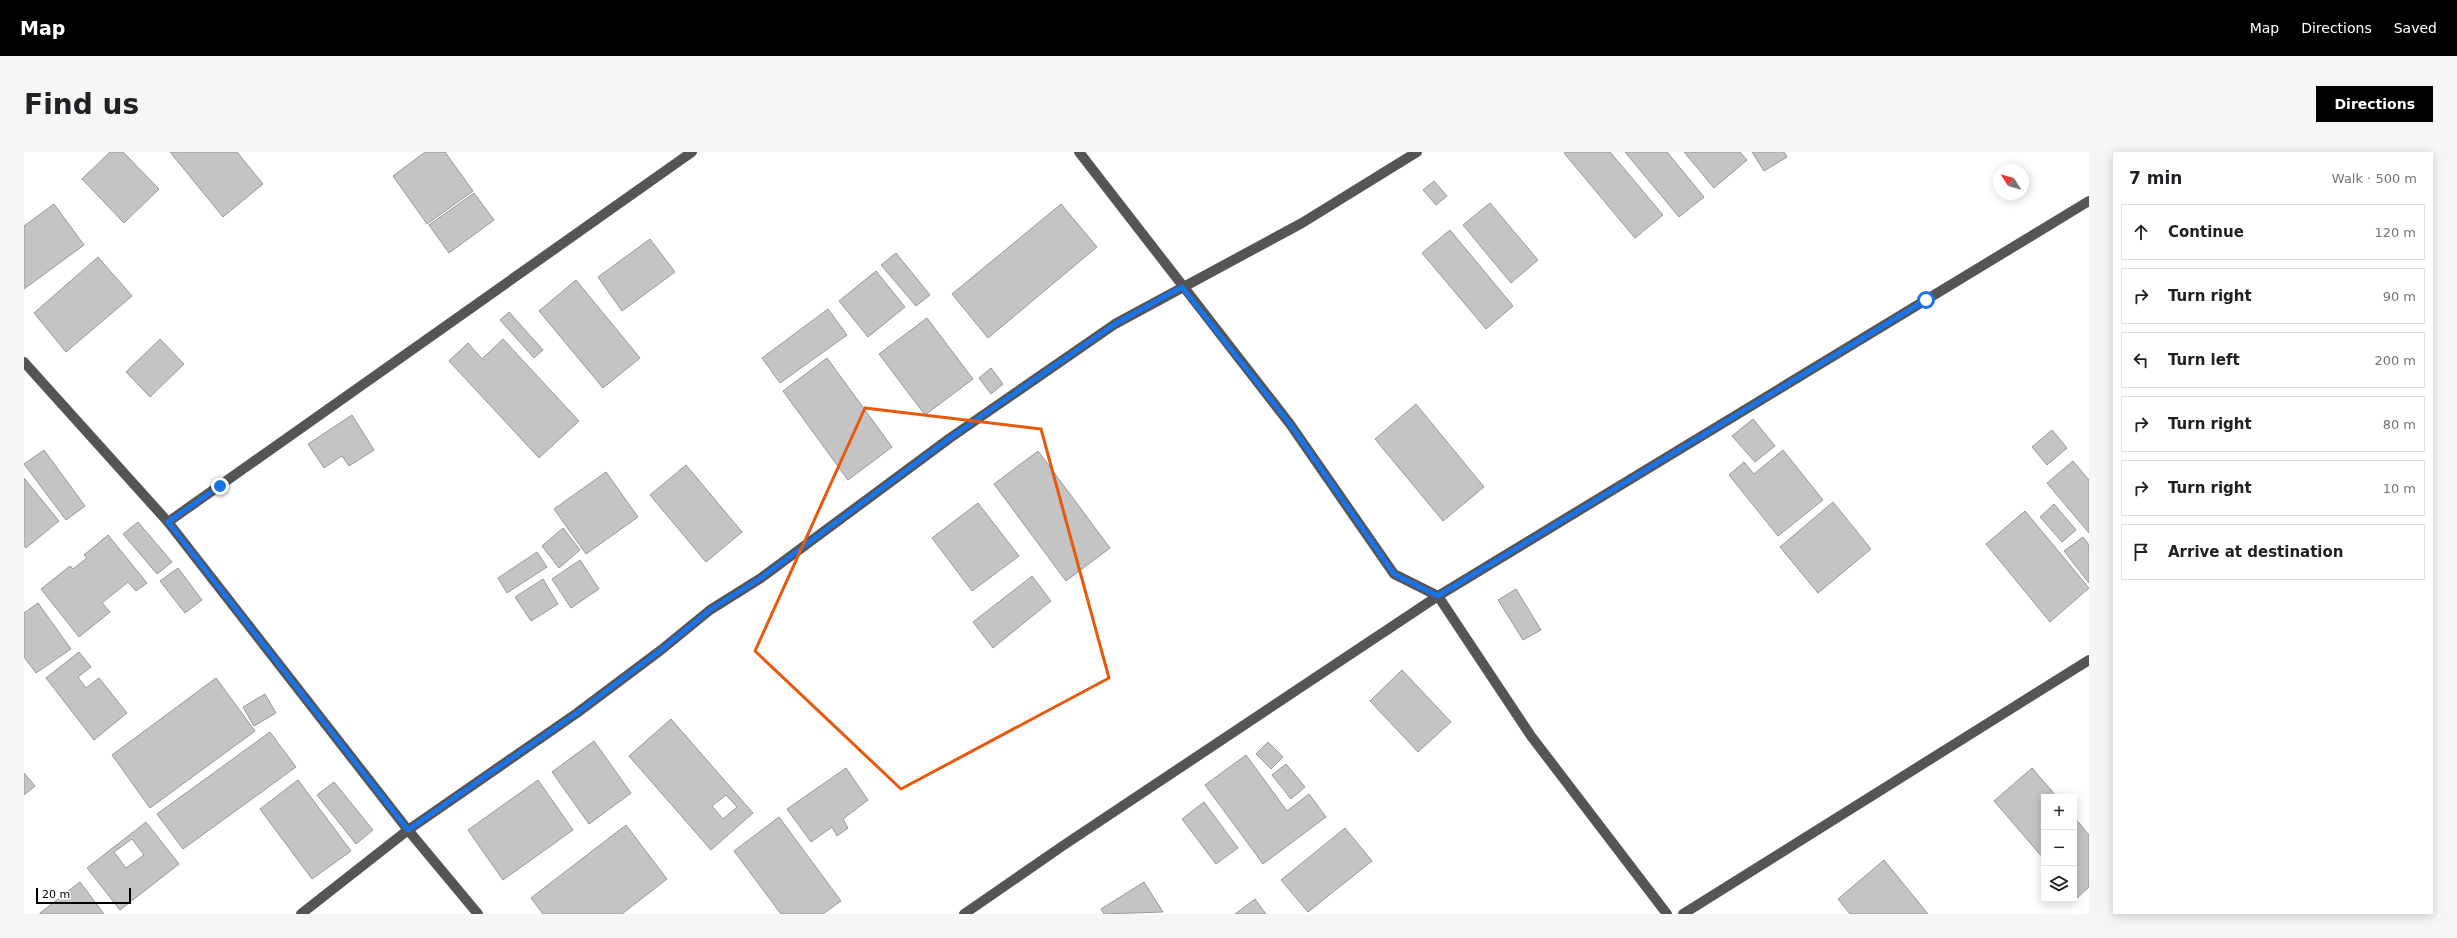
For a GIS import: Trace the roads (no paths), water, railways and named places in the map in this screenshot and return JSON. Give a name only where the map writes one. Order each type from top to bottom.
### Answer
[{"type":"street","points":[[168,522],[692,152]]},
{"type":"street","points":[[1078,152],[1290,424],[1394,574],[1438,596],[1531,736],[1667,914]]},
{"type":"street","points":[[301,914],[408,830],[577,713],[661,650],[710,610],[761,578],[950,438],[1115,324],[1302,223],[1417,152]]},
{"type":"street","points":[[964,914],[1071,840],[1438,596],[2089,201]]},
{"type":"street","points":[[24,362],[168,522],[408,830],[478,914]]},
{"type":"street","points":[[1683,914],[2089,660]]}]
